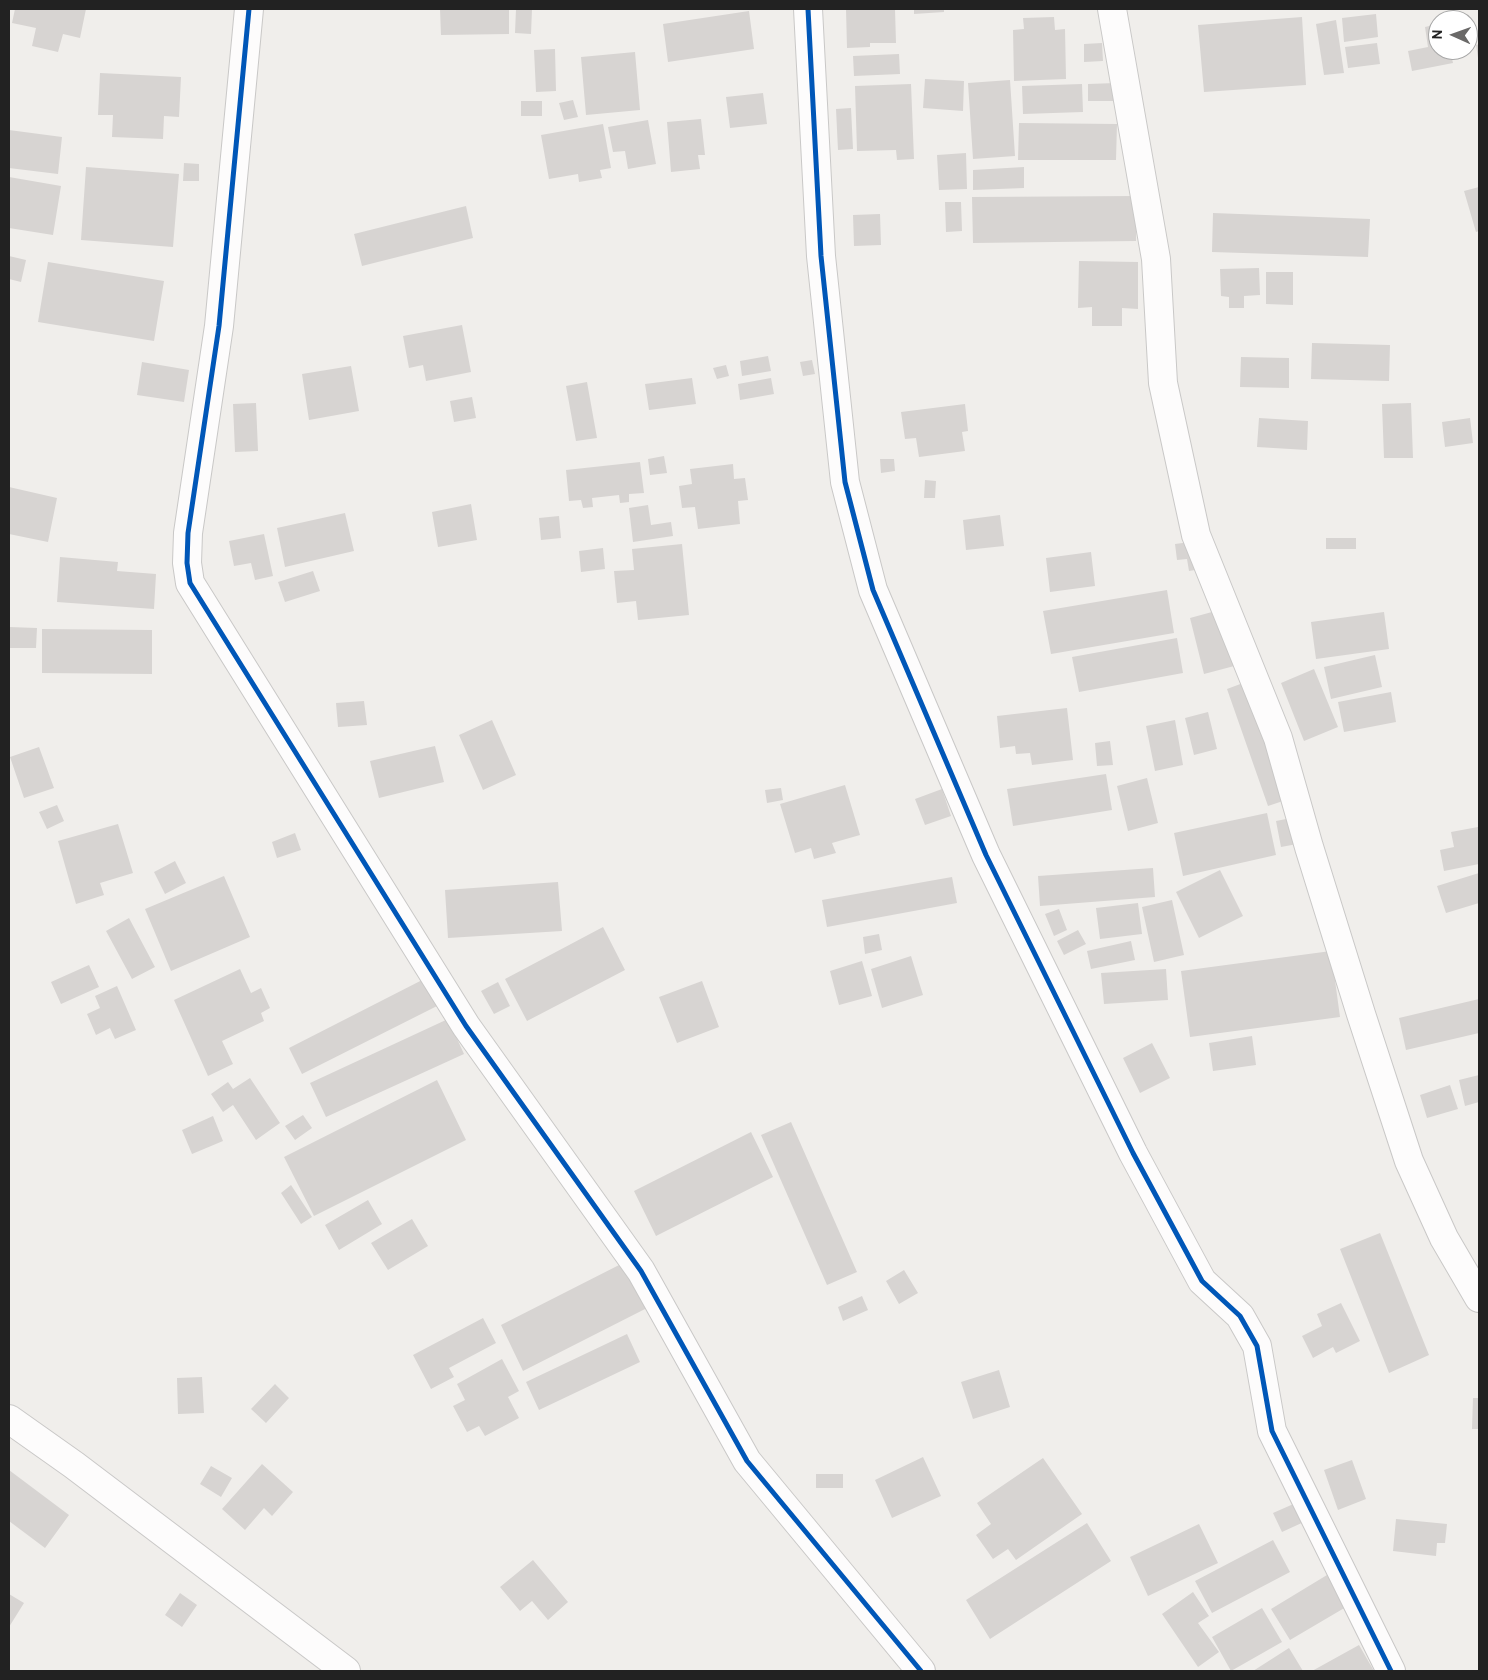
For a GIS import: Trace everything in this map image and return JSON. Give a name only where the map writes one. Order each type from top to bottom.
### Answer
[{"type":"street","points":[[249,9],[219,326],[188,533],[187,563],[190,583],[466,1026],[641,1271],[747,1461],[921,1671]]},
{"type":"street","points":[[808,9],[821,256],[844,482],[873,590],[986,854],[1133,1153],[1202,1282],[1240,1316],[1257,1346],[1272,1431],[1391,1671]]},
{"type":"street","points":[[1112,9],[1156,259],[1163,383],[1196,535],[1278,738],[1312,857],[1409,1162],[1444,1238],[1479,1298]]},
{"type":"street","points":[[9,1419],[74,1465],[346,1671]]},
{"type":"building","points":[[15,9],[86,9],[80,38],[63,34],[58,52],[32,46],[36,28],[12,23]]},
{"type":"building","points":[[440,9],[509,9],[509,34],[441,35]]},
{"type":"building","points":[[516,9],[532,9],[531,34],[515,33]]},
{"type":"building","points":[[846,9],[895,9],[896,43],[870,43],[870,47],[847,48]]},
{"type":"building","points":[[914,9],[944,9],[944,12],[914,14]]},
{"type":"building","points":[[749,11],[754,49],[668,62],[663,24]]},
{"type":"building","points":[[1376,14],[1378,37],[1344,42],[1342,18]]},
{"type":"building","points":[[1054,17],[1055,30],[1065,29],[1066,79],[1014,81],[1013,30],[1024,29],[1023,18]]},
{"type":"building","points":[[1302,17],[1306,85],[1204,92],[1198,25]]},
{"type":"building","points":[[1336,20],[1344,73],[1324,75],[1316,24]]},
{"type":"building","points":[[1428,26],[1428,47],[1425,27]]},
{"type":"building","points":[[1102,43],[1103,61],[1084,62],[1084,44]]},
{"type":"building","points":[[1377,43],[1380,64],[1348,68],[1345,47]]},
{"type":"building","points":[[1428,47],[1428,60],[1452,60],[1453,63],[1412,71],[1408,51]]},
{"type":"building","points":[[555,49],[556,91],[536,92],[534,50]]},
{"type":"building","points":[[635,52],[640,110],[586,115],[581,57]]},
{"type":"building","points":[[899,54],[900,74],[854,76],[853,56]]},
{"type":"building","points":[[100,73],[181,77],[179,117],[164,116],[163,139],[112,137],[113,115],[98,115]]},
{"type":"building","points":[[925,79],[964,81],[963,111],[923,108]]},
{"type":"building","points":[[1010,80],[1015,156],[973,159],[968,83]]},
{"type":"building","points":[[1116,83],[1117,101],[1088,101],[1088,84]]},
{"type":"building","points":[[911,84],[914,159],[897,160],[896,150],[857,151],[855,86]]},
{"type":"building","points":[[1082,84],[1083,112],[1023,114],[1022,86]]},
{"type":"building","points":[[763,93],[767,124],[730,128],[726,97]]},
{"type":"building","points":[[573,100],[578,117],[564,120],[559,103]]},
{"type":"building","points":[[521,101],[542,101],[542,116],[521,116]]},
{"type":"building","points":[[851,108],[853,149],[838,150],[836,109]]},
{"type":"building","points":[[701,119],[705,155],[698,155],[700,169],[671,172],[667,122]]},
{"type":"building","points":[[648,120],[656,164],[628,169],[625,151],[613,152],[608,127]]},
{"type":"building","points":[[1019,123],[1117,124],[1116,160],[1018,160]]},
{"type":"building","points":[[603,124],[611,168],[600,170],[602,178],[579,182],[578,174],[549,179],[541,135]]},
{"type":"building","points":[[9,130],[62,137],[58,174],[9,168]]},
{"type":"building","points":[[966,153],[967,189],[939,190],[937,155]]},
{"type":"building","points":[[184,163],[199,164],[199,181],[183,181]]},
{"type":"building","points":[[86,167],[179,174],[173,247],[81,240]]},
{"type":"building","points":[[1024,167],[1024,188],[973,190],[973,170]]},
{"type":"building","points":[[9,177],[61,186],[53,235],[9,228]]},
{"type":"building","points":[[1479,187],[1479,231],[1476,232],[1464,191]]},
{"type":"building","points":[[1136,196],[1136,241],[973,243],[972,197]]},
{"type":"building","points":[[945,202],[961,202],[962,231],[946,232]]},
{"type":"building","points":[[466,206],[473,238],[362,266],[354,234]]},
{"type":"building","points":[[1213,213],[1370,219],[1368,257],[1212,252]]},
{"type":"building","points":[[880,214],[881,245],[854,246],[853,215]]},
{"type":"building","points":[[9,256],[26,260],[21,282],[9,279]]},
{"type":"building","points":[[1079,261],[1138,262],[1138,309],[1122,308],[1122,326],[1092,326],[1092,307],[1078,308]]},
{"type":"building","points":[[48,262],[164,281],[154,341],[38,322]]},
{"type":"building","points":[[1259,268],[1260,295],[1244,296],[1244,308],[1229,308],[1229,297],[1221,296],[1220,269]]},
{"type":"building","points":[[1266,272],[1293,272],[1293,305],[1266,304]]},
{"type":"building","points":[[462,325],[471,372],[426,381],[423,365],[409,368],[403,336]]},
{"type":"building","points":[[1312,343],[1390,345],[1389,381],[1311,379]]},
{"type":"building","points":[[768,356],[771,371],[742,376],[740,361]]},
{"type":"building","points":[[1241,357],[1289,358],[1289,388],[1240,387]]},
{"type":"building","points":[[812,360],[815,374],[803,376],[800,362]]},
{"type":"building","points":[[142,362],[189,370],[184,402],[137,395]]},
{"type":"building","points":[[726,365],[729,376],[717,379],[713,368]]},
{"type":"building","points":[[351,366],[359,411],[309,420],[302,374]]},
{"type":"building","points":[[692,378],[696,404],[649,410],[645,384]]},
{"type":"building","points":[[771,378],[774,394],[740,400],[738,384]]},
{"type":"building","points":[[587,382],[597,438],[576,441],[566,386]]},
{"type":"building","points":[[472,397],[476,418],[454,422],[450,401]]},
{"type":"building","points":[[256,403],[258,451],[235,452],[233,404]]},
{"type":"building","points":[[1411,403],[1413,458],[1384,458],[1382,404]]},
{"type":"building","points":[[965,404],[968,431],[962,432],[965,451],[919,457],[916,438],[905,439],[901,412]]},
{"type":"building","points":[[1259,418],[1308,421],[1307,450],[1257,447]]},
{"type":"building","points":[[1470,418],[1473,443],[1445,447],[1442,422]]},
{"type":"building","points":[[664,456],[667,473],[650,475],[648,459]]},
{"type":"building","points":[[880,459],[894,459],[895,471],[881,473]]},
{"type":"building","points":[[640,462],[644,493],[629,494],[629,502],[620,503],[619,495],[592,498],[593,507],[583,508],[581,500],[569,501],[566,470]]},
{"type":"building","points":[[733,464],[734,479],[745,478],[748,500],[738,501],[740,524],[698,529],[695,507],[682,508],[679,486],[692,484],[690,469]]},
{"type":"building","points":[[925,480],[936,481],[935,498],[924,498]]},
{"type":"building","points":[[9,487],[57,498],[48,542],[9,534]]},
{"type":"building","points":[[471,504],[477,540],[438,547],[432,512]]},
{"type":"building","points":[[648,505],[651,525],[671,522],[673,536],[633,542],[629,508]]},
{"type":"building","points":[[345,513],[354,551],[285,567],[277,528]]},
{"type":"building","points":[[1000,515],[1004,546],[966,550],[963,520]]},
{"type":"building","points":[[559,516],[561,538],[541,540],[539,518]]},
{"type":"building","points":[[264,534],[273,576],[255,580],[251,563],[234,566],[229,541]]},
{"type":"building","points":[[1326,538],[1356,538],[1356,549],[1326,549]]},
{"type":"building","points":[[1198,541],[1201,569],[1189,571],[1187,559],[1177,560],[1175,544]]},
{"type":"building","points":[[682,544],[689,615],[638,620],[636,601],[617,603],[614,571],[634,570],[632,549]]},
{"type":"building","points":[[603,548],[605,569],[581,572],[579,551]]},
{"type":"building","points":[[1091,552],[1095,586],[1050,592],[1046,558]]},
{"type":"building","points":[[60,557],[118,562],[117,571],[156,574],[154,609],[57,602]]},
{"type":"building","points":[[313,571],[320,591],[285,602],[278,582]]},
{"type":"building","points":[[1167,590],[1174,633],[1051,654],[1043,611]]},
{"type":"building","points":[[1223,609],[1238,665],[1204,674],[1190,618]]},
{"type":"building","points":[[1384,612],[1389,649],[1316,659],[1311,622]]},
{"type":"building","points":[[9,627],[37,628],[36,648],[9,648]]},
{"type":"building","points":[[42,629],[152,630],[152,674],[42,673]]},
{"type":"building","points":[[1177,638],[1183,673],[1079,692],[1072,657]]},
{"type":"building","points":[[1375,655],[1382,687],[1331,699],[1324,667]]},
{"type":"building","points":[[1314,669],[1338,727],[1304,741],[1281,683]]},
{"type":"building","points":[[1251,680],[1292,798],[1268,806],[1227,689]]},
{"type":"building","points":[[1391,692],[1396,722],[1344,732],[1338,702]]},
{"type":"building","points":[[364,701],[367,725],[338,727],[336,703]]},
{"type":"building","points":[[1067,708],[1073,760],[1032,765],[1030,753],[1016,754],[1015,746],[1000,748],[997,716]]},
{"type":"building","points":[[1208,712],[1217,749],[1194,755],[1185,718]]},
{"type":"building","points":[[492,720],[516,775],[483,790],[459,735]]},
{"type":"building","points":[[1175,720],[1183,765],[1155,771],[1146,726]]},
{"type":"building","points":[[1110,741],[1113,765],[1097,766],[1095,743]]},
{"type":"building","points":[[435,746],[444,782],[379,798],[370,761]]},
{"type":"building","points":[[39,747],[54,788],[24,798],[10,757]]},
{"type":"building","points":[[1106,774],[1112,810],[1013,826],[1007,789]]},
{"type":"building","points":[[1147,778],[1158,823],[1128,831],[1117,786]]},
{"type":"building","points":[[845,785],[860,835],[832,843],[836,853],[814,859],[811,848],[795,853],[780,804]]},
{"type":"building","points":[[781,788],[783,800],[767,803],[765,790]]},
{"type":"building","points":[[942,789],[951,816],[925,825],[915,799]]},
{"type":"building","points":[[57,805],[64,821],[47,829],[39,812]]},
{"type":"building","points":[[1267,813],[1276,855],[1183,876],[1174,833]]},
{"type":"building","points":[[1291,818],[1297,844],[1281,847],[1276,821]]},
{"type":"building","points":[[118,824],[133,873],[100,883],[104,895],[76,904],[58,841]]},
{"type":"building","points":[[1478,827],[1479,864],[1444,871],[1440,850],[1454,847],[1451,832]]},
{"type":"building","points":[[295,833],[301,850],[277,858],[272,842]]},
{"type":"building","points":[[175,861],[186,883],[165,894],[154,872]]},
{"type":"building","points":[[1153,868],[1155,897],[1040,906],[1038,876]]},
{"type":"building","points":[[1220,870],[1243,916],[1199,938],[1176,892]]},
{"type":"building","points":[[1479,873],[1479,903],[1446,913],[1437,886]]},
{"type":"building","points":[[224,876],[250,937],[171,971],[145,909]]},
{"type":"building","points":[[952,877],[957,903],[827,927],[822,900]]},
{"type":"building","points":[[558,882],[562,931],[448,938],[445,890]]},
{"type":"building","points":[[1172,900],[1184,955],[1154,962],[1142,907]]},
{"type":"building","points":[[1138,903],[1142,934],[1100,939],[1096,908]]},
{"type":"building","points":[[1059,909],[1067,930],[1054,936],[1045,914]]},
{"type":"building","points":[[129,918],[155,967],[132,979],[106,931]]},
{"type":"building","points":[[603,927],[625,970],[527,1021],[505,979]]},
{"type":"building","points":[[1078,930],[1086,944],[1064,955],[1057,941]]},
{"type":"building","points":[[879,934],[882,950],[865,954],[863,937]]},
{"type":"building","points":[[1131,941],[1135,960],[1091,969],[1087,951]]},
{"type":"building","points":[[1331,951],[1340,1017],[1190,1037],[1181,971]]},
{"type":"building","points":[[911,956],[923,995],[882,1008],[871,969]]},
{"type":"building","points":[[862,961],[872,996],[839,1005],[830,971]]},
{"type":"building","points":[[89,965],[99,987],[61,1004],[51,982]]},
{"type":"building","points":[[240,969],[251,993],[261,988],[270,1008],[261,1013],[264,1021],[222,1041],[233,1064],[208,1076],[174,1000]]},
{"type":"building","points":[[1166,969],[1168,1000],[1104,1004],[1101,973]]},
{"type":"building","points":[[430,976],[443,1003],[302,1074],[289,1048]]},
{"type":"building","points":[[702,981],[719,1027],[677,1043],[659,997]]},
{"type":"building","points":[[498,982],[510,1006],[494,1014],[481,991]]},
{"type":"building","points":[[117,986],[136,1030],[115,1039],[110,1028],[96,1035],[87,1014],[100,1008],[95,996]]},
{"type":"building","points":[[1479,999],[1479,1033],[1406,1050],[1399,1018]]},
{"type":"building","points":[[448,1019],[464,1054],[326,1117],[310,1083]]},
{"type":"building","points":[[1252,1036],[1256,1065],[1213,1071],[1209,1043]]},
{"type":"building","points":[[1152,1043],[1170,1078],[1140,1093],[1123,1058]]},
{"type":"building","points":[[1479,1075],[1479,1102],[1465,1106],[1459,1080]]},
{"type":"building","points":[[250,1078],[280,1123],[256,1140],[233,1105],[223,1112],[211,1094],[228,1082],[233,1089]]},
{"type":"building","points":[[437,1080],[466,1140],[314,1216],[284,1157]]},
{"type":"building","points":[[1450,1085],[1458,1109],[1427,1118],[1420,1095]]},
{"type":"building","points":[[303,1115],[312,1128],[295,1140],[285,1126]]},
{"type":"building","points":[[213,1116],[223,1141],[192,1154],[182,1130]]},
{"type":"building","points":[[791,1122],[857,1272],[827,1285],[761,1135]]},
{"type":"building","points":[[751,1132],[773,1177],[656,1236],[634,1191]]},
{"type":"building","points":[[291,1185],[312,1217],[301,1224],[281,1193]]},
{"type":"building","points":[[368,1200],[382,1224],[339,1250],[325,1225]]},
{"type":"building","points":[[412,1219],[428,1246],[388,1270],[371,1243]]},
{"type":"building","points":[[1380,1233],[1429,1355],[1389,1373],[1340,1249]]},
{"type":"building","points":[[625,1262],[647,1308],[523,1371],[501,1325]]},
{"type":"building","points":[[904,1270],[918,1293],[899,1304],[886,1281]]},
{"type":"building","points":[[862,1296],[868,1310],[843,1321],[838,1307]]},
{"type":"building","points":[[1341,1303],[1360,1341],[1336,1353],[1333,1347],[1313,1358],[1302,1336],[1322,1326],[1317,1314]]},
{"type":"building","points":[[483,1318],[496,1343],[449,1368],[454,1377],[431,1389],[413,1355]]},
{"type":"building","points":[[627,1334],[640,1362],[539,1410],[526,1382]]},
{"type":"building","points":[[502,1359],[519,1391],[508,1397],[519,1418],[485,1436],[479,1426],[467,1432],[453,1406],[465,1400],[457,1384]]},
{"type":"building","points":[[999,1370],[1010,1407],[973,1419],[961,1382]]},
{"type":"building","points":[[202,1377],[204,1413],[178,1414],[177,1378]]},
{"type":"building","points":[[275,1384],[289,1398],[266,1423],[251,1409]]},
{"type":"building","points":[[1473,1398],[1479,1398],[1479,1429],[1472,1429]]},
{"type":"building","points":[[923,1457],[941,1496],[892,1518],[875,1480]]},
{"type":"building","points":[[1043,1458],[1082,1514],[1016,1560],[1008,1549],[993,1559],[976,1535],[991,1524],[977,1503]]},
{"type":"building","points":[[1352,1460],[1366,1499],[1338,1510],[1324,1470]]},
{"type":"building","points":[[262,1464],[293,1492],[272,1516],[264,1508],[245,1530],[222,1509]]},
{"type":"building","points":[[211,1466],[232,1478],[221,1497],[200,1484]]},
{"type":"building","points":[[9,1470],[69,1515],[45,1548],[9,1521]]},
{"type":"building","points":[[816,1474],[843,1474],[843,1488],[816,1488]]},
{"type":"building","points":[[1298,1502],[1306,1521],[1282,1532],[1273,1513]]},
{"type":"building","points":[[1396,1519],[1447,1524],[1445,1543],[1437,1543],[1436,1556],[1393,1551]]},
{"type":"building","points":[[1087,1523],[1111,1561],[990,1639],[966,1600]]},
{"type":"building","points":[[1199,1524],[1218,1563],[1148,1596],[1130,1557]]},
{"type":"building","points":[[1273,1540],[1290,1572],[1212,1613],[1195,1581]]},
{"type":"building","points":[[533,1560],[568,1602],[548,1620],[532,1601],[520,1611],[500,1587]]},
{"type":"building","points":[[1327,1575],[1346,1607],[1290,1640],[1271,1609]]},
{"type":"building","points":[[1193,1592],[1209,1616],[1198,1623],[1219,1652],[1198,1667],[1162,1614]]},
{"type":"building","points":[[180,1593],[197,1605],[182,1627],[165,1615]]},
{"type":"building","points":[[9,1594],[24,1603],[9,1627]]},
{"type":"building","points":[[1262,1608],[1282,1642],[1231,1671],[1212,1637]]},
{"type":"building","points":[[1359,1645],[1374,1671],[1312,1671]]},
{"type":"building","points":[[1289,1648],[1303,1671],[1253,1671]]},
{"type":"cycle path","points":[[249,9],[219,326],[188,533],[187,563],[190,583],[466,1026],[641,1271],[747,1461],[921,1671]]},
{"type":"cycle path","points":[[808,9],[821,256],[845,482],[873,590],[986,855],[1133,1153],[1202,1281],[1240,1316],[1257,1346],[1272,1431],[1391,1671]]}]
